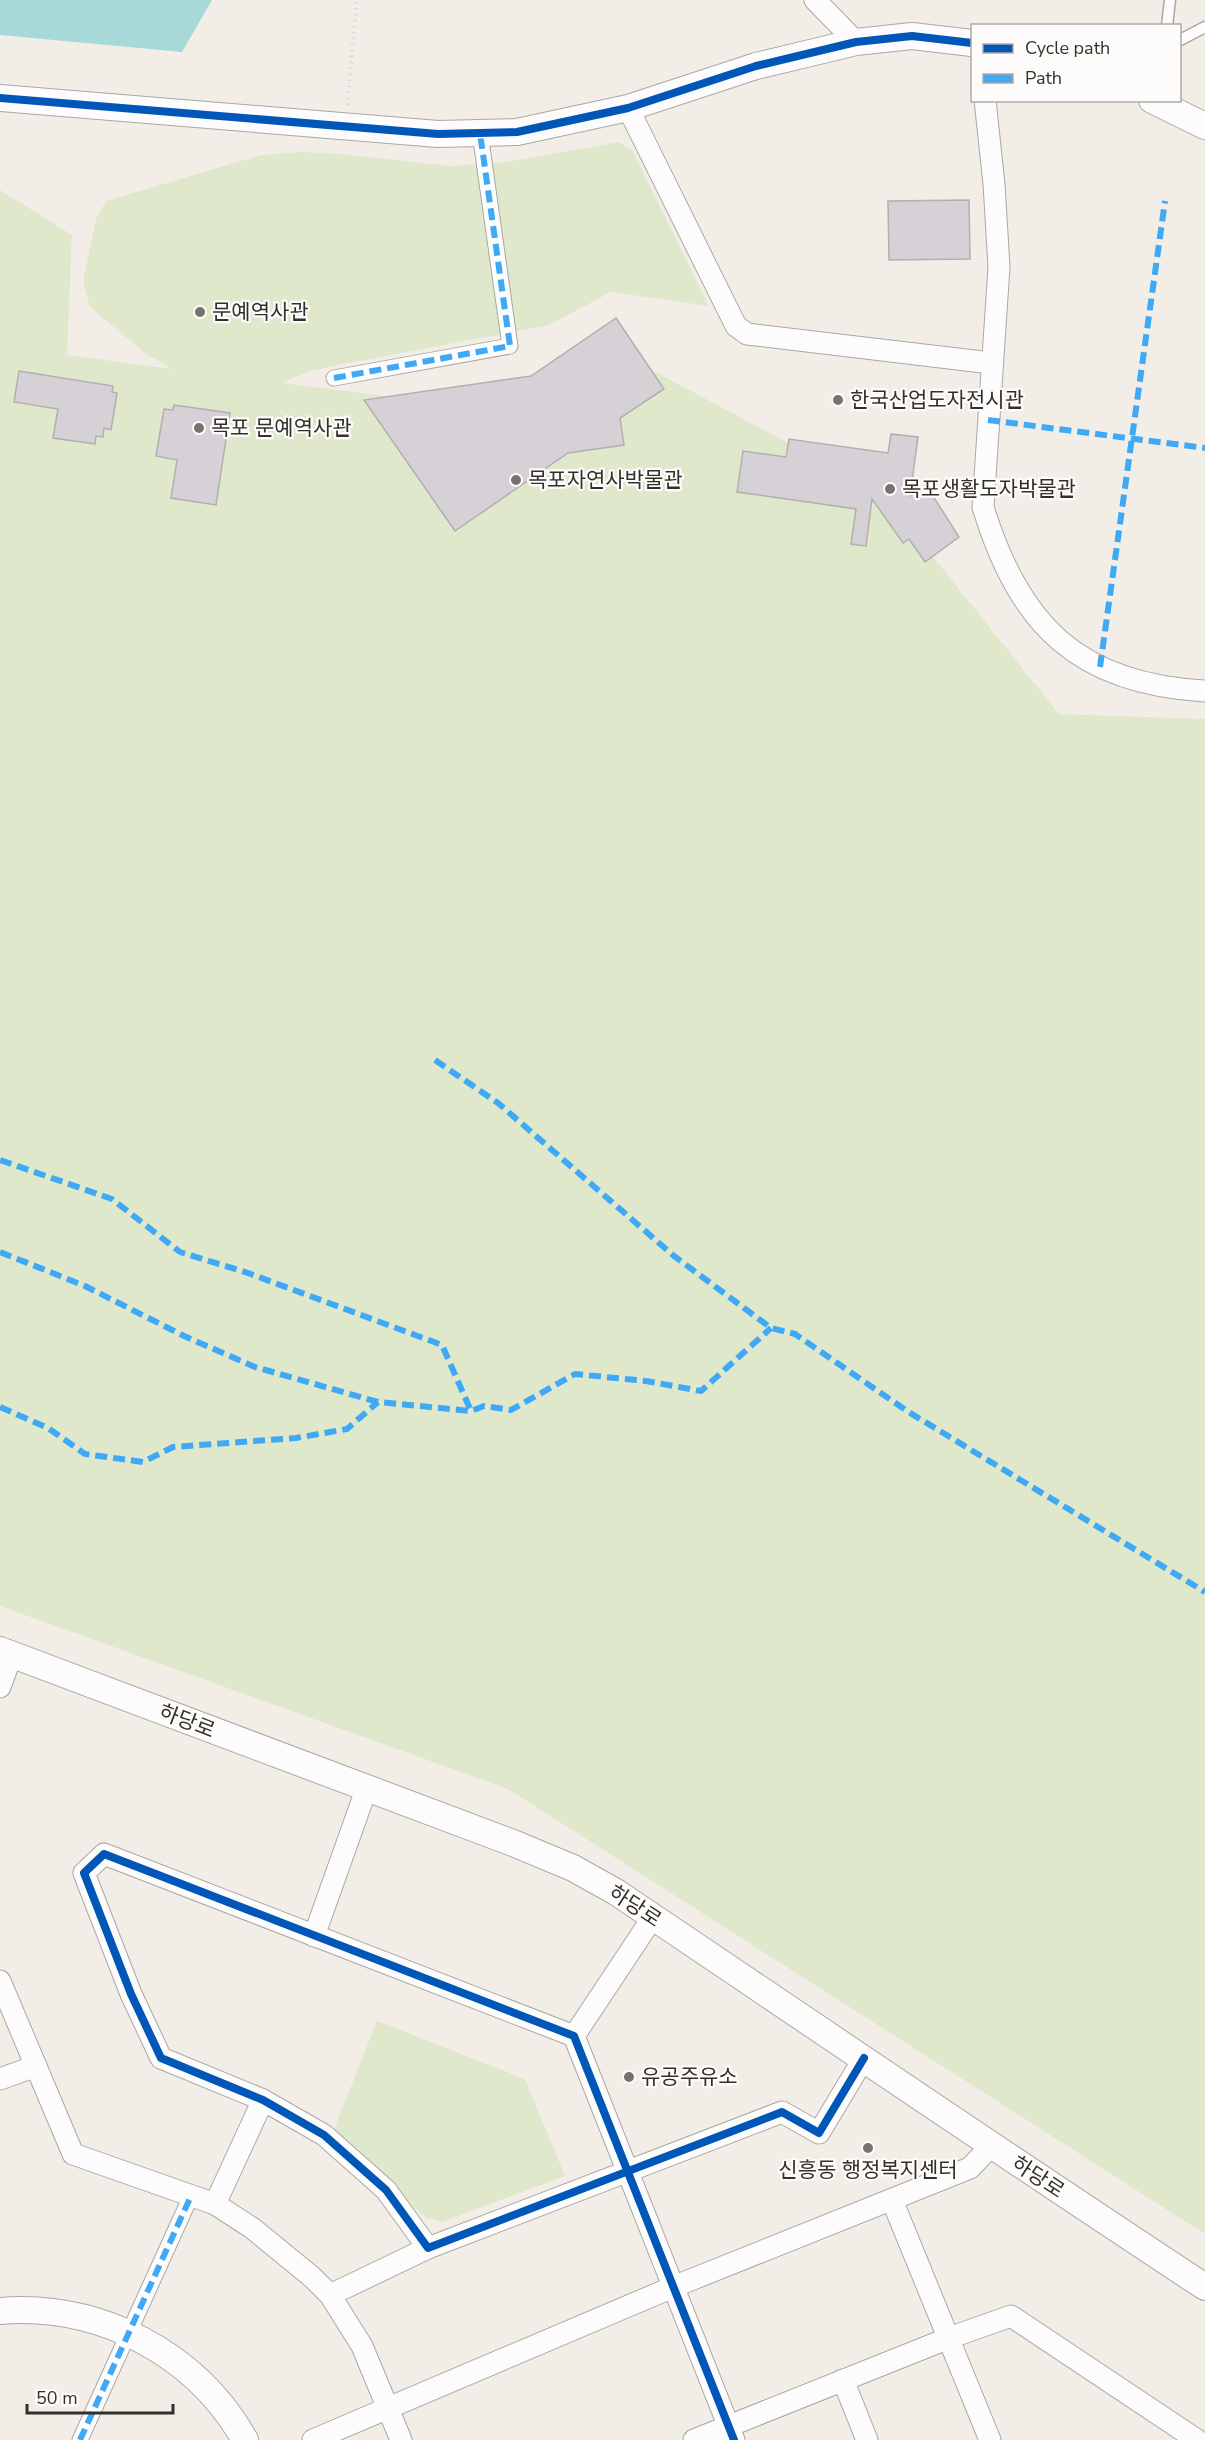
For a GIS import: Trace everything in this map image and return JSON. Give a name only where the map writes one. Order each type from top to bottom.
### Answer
[{"type":"street","points":[[815,0],[856,42]]},
{"type":"street","points":[[0,98],[438,135],[517,132],[628,108],[756,66],[856,42],[912,36],[971,43]]},
{"type":"street","points":[[985,102],[994,183],[999,267],[983,507],[993,540],[1014,583],[1042,625],[1089,663],[1127,678],[1205,691]]},
{"type":"street","points":[[1156,102],[1205,126]]},
{"type":"street","points":[[628,108],[736,326],[747,334],[991,363]]},
{"type":"street","points":[[334,378],[510,346],[480,133]]},
{"type":"street","points":[[0,1687],[6,1652]]},
{"type":"street","name":"하당로","points":[[6,1652],[573,1868],[653,1917],[991,2146],[1205,2287]]},
{"type":"street","points":[[314,1936],[366,1790]]},
{"type":"street","points":[[428,2248],[386,2190],[324,2135],[263,2100],[161,2058],[131,1994],[84,1874],[104,1854],[574,2036],[731,2433]]},
{"type":"street","points":[[574,2036],[653,1917]]},
{"type":"street","points":[[0,1981],[73,2154],[214,2204],[252,2228],[312,2277],[330,2295],[362,2346],[389,2406],[401,2440]]},
{"type":"street","points":[[330,2295],[428,2248],[782,2112],[819,2133],[864,2058]]},
{"type":"street","points":[[0,2079],[36,2066]]},
{"type":"street","points":[[214,2204],[263,2100]]},
{"type":"street","points":[[313,2440],[673,2287],[970,2168],[991,2146]]},
{"type":"street","points":[[80,2440],[191,2196]]},
{"type":"street","points":[[892,2200],[990,2440]]},
{"type":"street","points":[[0,2310],[60,2313],[99,2321],[147,2341],[196,2378],[215,2397],[244,2440]]},
{"type":"street","points":[[694,2440],[731,2433],[843,2380],[1011,2316],[1197,2440]]},
{"type":"street","points":[[843,2380],[867,2440]]},
{"type":"lane","points":[[1167,24],[1170,0]]},
{"type":"lane","points":[[1181,39],[1205,27]]},
{"type":"path","points":[[345,126],[357,0]]},
{"type":"green space","points":[[619,142],[632,150],[709,306],[611,292],[549,325],[314,370],[281,383],[482,408],[618,352],[882,493],[1059,714],[1205,719],[1205,2234],[508,1789],[0,1606],[0,190],[72,235],[67,355],[172,369],[146,354],[90,307],[83,282],[96,219],[106,201],[261,155],[300,152],[340,154],[450,166],[507,162]]},
{"type":"green space","points":[[377,2021],[525,2079],[565,2176],[442,2222],[427,2218],[413,2207],[333,2132]]},
{"type":"water","points":[[0,0],[212,0],[182,52],[0,35]]},
{"type":"building","points":[[969,200],[970,259],[889,260],[888,201]]},
{"type":"building","points":[[616,318],[664,389],[620,418],[624,445],[568,453],[455,531],[364,400],[531,376]]},
{"type":"building","points":[[19,371],[113,386],[112,392],[117,393],[111,430],[104,428],[103,437],[96,436],[95,444],[53,438],[58,409],[14,402]]},
{"type":"building","points":[[174,405],[230,413],[216,505],[171,498],[177,460],[156,456],[164,409],[173,410]]},
{"type":"building","points":[[891,434],[918,437],[910,496],[926,485],[959,537],[925,562],[909,539],[903,543],[872,499],[866,546],[851,544],[856,509],[737,492],[743,451],[786,457],[789,439],[888,453]]},
{"type":"marked path","points":[[334,378],[510,346],[480,133]]},
{"type":"marked path","points":[[1100,667],[1165,201]]},
{"type":"marked path","points":[[988,420],[1205,448]]},
{"type":"marked path","points":[[435,1060],[498,1103],[674,1256],[771,1328],[795,1334],[907,1411],[1205,1592]]},
{"type":"marked path","points":[[0,1160],[112,1199],[180,1252],[248,1273],[442,1345],[471,1411]]},
{"type":"marked path","points":[[0,1252],[85,1286],[184,1336],[255,1367],[378,1402],[471,1411],[484,1406],[511,1410],[575,1374],[646,1381],[701,1391],[771,1328]]},
{"type":"marked path","points":[[0,1407],[48,1428],[85,1454],[143,1462],[173,1447],[296,1438],[347,1429],[378,1402]]},
{"type":"marked path","points":[[80,2440],[191,2196]]},
{"type":"cycle path","points":[[0,98],[438,134],[517,132],[628,108],[756,66],[856,42],[912,36],[971,43]]},
{"type":"cycle path","points":[[734,2440],[574,2036],[104,1854],[84,1873],[131,1994],[161,2058],[263,2100],[324,2135],[386,2190],[428,2248],[782,2112],[819,2133],[864,2058]]},
{"type":"place","name":"문예역사관","points":[[200,312]]},
{"type":"place","name":"한국산업도자전시관","points":[[838,400]]},
{"type":"place","name":"목포 문예역사관","points":[[199,428]]},
{"type":"place","name":"목포자연사박물관","points":[[516,480]]},
{"type":"place","name":"목포생활도자박물관","points":[[890,489]]},
{"type":"place","name":"유공주유소","points":[[629,2077]]},
{"type":"place","name":"신흥동 행정복지센터","points":[[868,2148]]}]
